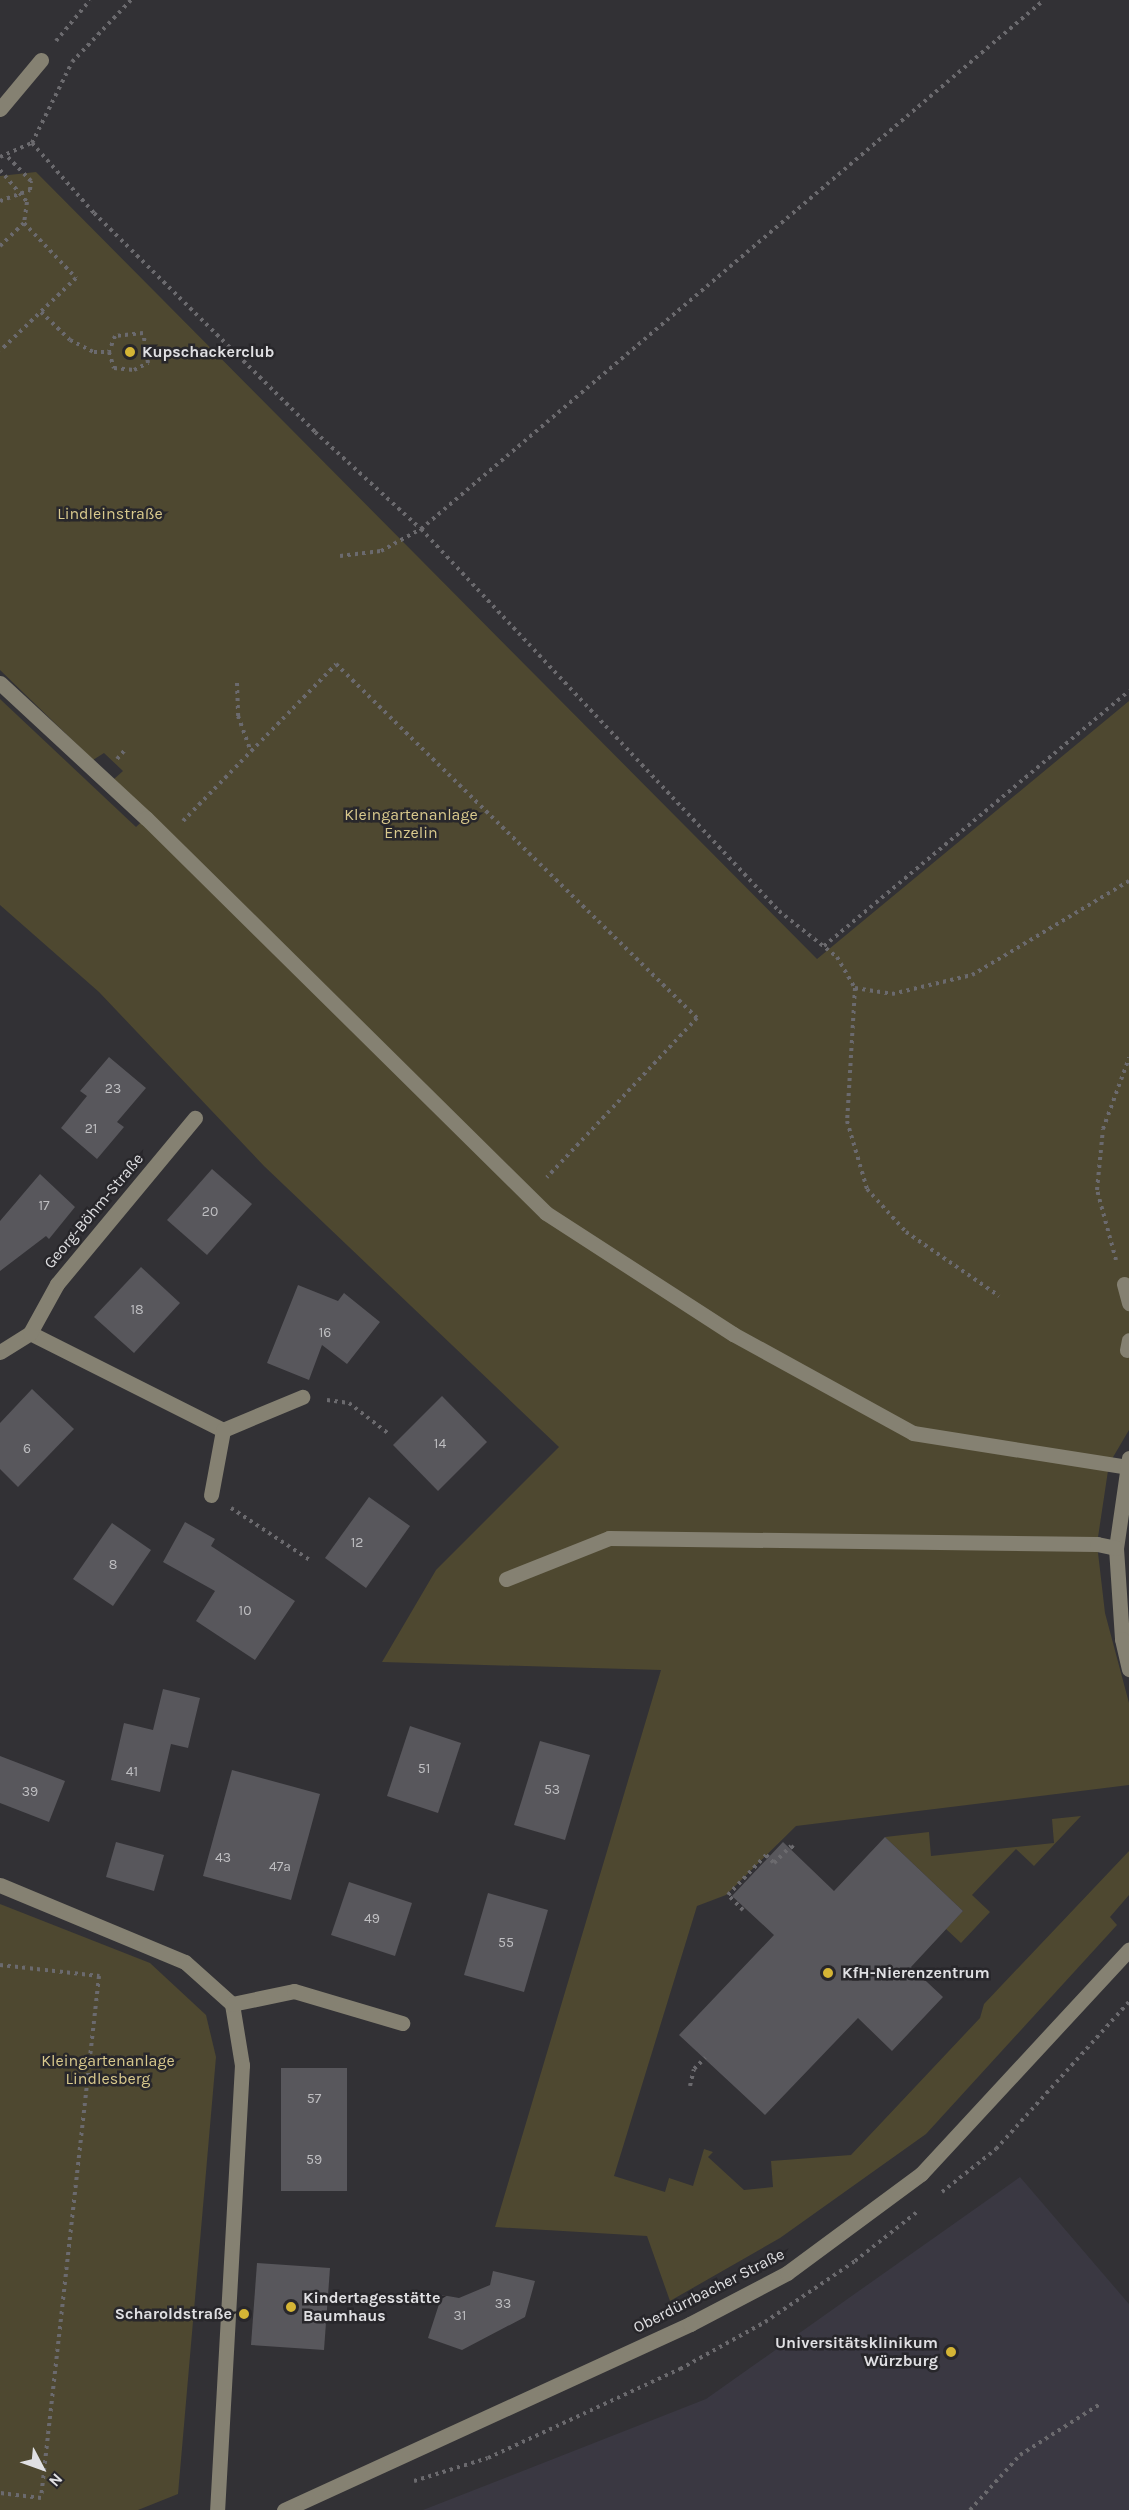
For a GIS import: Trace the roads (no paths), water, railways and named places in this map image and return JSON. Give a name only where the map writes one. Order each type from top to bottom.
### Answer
[{"type":"street","points":[[0,109],[41,60]]},
{"type":"street","points":[[0,683],[166,839],[527,1198],[733,1334],[913,1433],[1128,1463],[1116,1548],[1122,1639],[1129,1669]]},
{"type":"street","name":"Georg-Böhm-Straße","points":[[0,1352],[30,1333],[57,1284],[195,1118]]},
{"type":"street","points":[[1124,1284],[1129,1303]]},
{"type":"street","points":[[30,1333],[223,1430],[302,1397]]},
{"type":"street","points":[[211,1495],[223,1430]]},
{"type":"street","points":[[506,1579],[609,1538],[1096,1544],[1116,1548]]},
{"type":"street","points":[[0,1885],[184,1962],[232,2004],[242,2065],[217,2510]]},
{"type":"street","name":"Oberdürrbacher Straße","points":[[284,2510],[690,2325],[787,2273],[921,2174],[1129,1949]]},
{"type":"street","points":[[232,2004],[294,1990],[402,2023]]},
{"type":"place","name":"Kupschackerclub","points":[[130,352]]},
{"type":"place","name":"KfH-Nierenzentrum","points":[[828,1973]]},
{"type":"place","name":"Kindertagesstätte Baumhaus","points":[[291,2307]]},
{"type":"place","name":"Scharoldstraße","points":[[244,2314]]},
{"type":"place","name":"Universitätsklinikum Würzburg","points":[[951,2352]]},
{"type":"park label","name":"Lindleinstraße","points":[[110,514]]},
{"type":"park label","name":"Kleingartenanlage Enzelin","points":[[411,824]]},
{"type":"park label","name":"Kleingartenanlage Lindlesberg","points":[[108,2070]]}]
